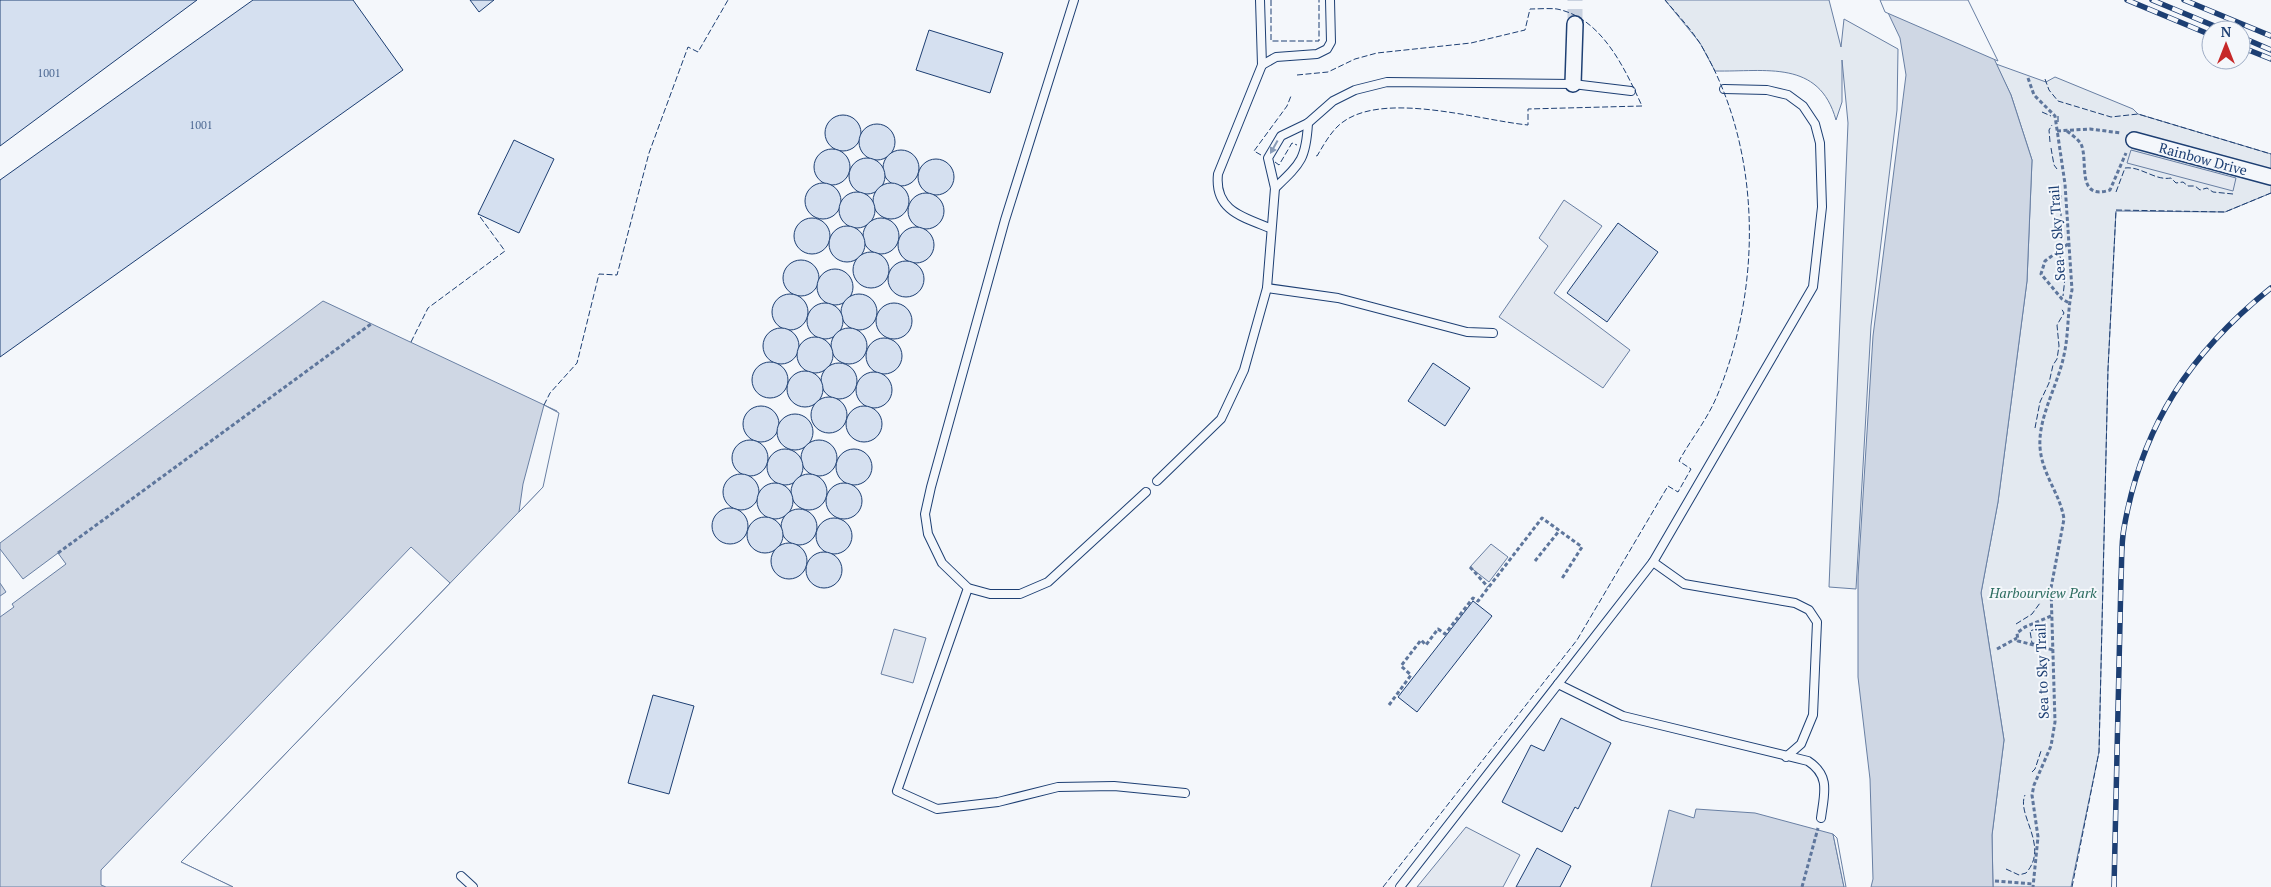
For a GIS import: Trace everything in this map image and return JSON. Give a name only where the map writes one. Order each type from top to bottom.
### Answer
[{"type":"street","points":[[1573,84],[1575,24]]},
{"type":"street","name":"Rainbow Drive","points":[[2134,140],[2271,177]]},
{"type":"lane","points":[[1074,0],[1005,220],[925,514],[928,534],[942,563],[968,588],[990,594],[1020,594],[1048,582],[1146,492]]},
{"type":"lane","points":[[1260,0],[1262,65],[1218,174],[1216,188],[1222,201],[1237,214],[1270,228]]},
{"type":"lane","points":[[1262,65],[1276,57],[1317,54],[1327,50],[1331,42],[1330,0]]},
{"type":"lane","points":[[1157,481],[1221,419],[1244,370],[1267,288],[1270,228],[1275,188],[1268,158],[1280,136],[1308,123],[1333,102],[1355,90],[1387,82],[1573,84],[1631,91]]},
{"type":"lane","points":[[1400,887],[1653,562],[1813,287],[1822,207],[1820,143],[1815,124],[1803,106],[1788,95],[1767,90],[1724,89]]},
{"type":"lane","points":[[1275,188],[1294,170],[1306,150],[1308,123]]},
{"type":"lane","points":[[1267,288],[1338,298],[1466,332],[1493,332]]},
{"type":"lane","points":[[1653,562],[1684,584],[1795,603],[1809,610],[1817,622],[1813,716],[1801,744],[1786,757]]},
{"type":"lane","points":[[968,588],[897,791],[937,809],[998,802],[1058,787],[1114,786],[1185,793]]},
{"type":"lane","points":[[1558,684],[1623,716],[1808,761],[1818,768],[1824,777],[1821,818]]},
{"type":"lane","points":[[461,876],[472,887]]},
{"type":"path","name":"Sea to Sky Trail","points":[[2028,78],[2034,95],[2055,116],[2065,184],[2072,290],[2069,304],[2069,331],[2064,355],[2040,432],[2041,457],[2046,476],[2062,509],[2064,519],[2051,588],[2055,722],[2051,746],[2034,785],[2032,795],[2038,837],[2033,886]]},
{"type":"path","points":[[2057,131],[2067,130],[2118,132],[2134,136],[2132,148],[2128,147],[2114,186],[2110,190],[2100,192],[2090,188],[2084,171],[2081,145],[2067,130]]},
{"type":"path","points":[[2068,244],[2045,261],[2041,274],[2062,299],[2069,304]]},
{"type":"path","points":[[58,553],[371,324]]},
{"type":"path","points":[[1389,705],[1411,675],[1400,666],[1421,640],[1426,645],[1438,629],[1445,634],[1473,598],[1478,601],[1542,518],[1582,547],[1561,580]]},
{"type":"path","points":[[1535,561],[1559,531]]},
{"type":"path","points":[[1470,567],[1488,588]]},
{"type":"path","points":[[2017,638],[2017,633],[2024,627],[2051,616]]},
{"type":"path","points":[[1997,649],[2017,638]]},
{"type":"path","points":[[2017,638],[2018,641],[2026,644],[2053,650]]},
{"type":"path","points":[[1802,887],[1821,818]]},
{"type":"path","points":[[1995,882],[2033,886]]},
{"type":"green space","points":[[1665,0],[1829,0],[1841,47],[1844,19],[1898,49],[1897,110],[1871,326],[1856,589],[1829,587],[1848,123],[1842,60],[1842,102],[1836,120],[1828,100],[1817,87],[1804,78],[1788,73],[1771,71],[1715,71],[1700,43]]},
{"type":"green space","name":"Harbourview Park","points":[[1996,64],[2046,82],[2055,77],[2133,109],[2138,114],[2271,154],[2271,193],[2225,212],[2116,211],[2108,369],[2099,752],[2071,887],[1993,887],[1992,835],[2004,740],[1981,593],[1998,502],[2027,281],[2032,160],[2011,95]]},
{"type":"shaded area","points":[[1882,0],[1977,22],[2011,95],[2032,160],[2027,281],[1998,502],[1981,593],[2004,740],[1992,835],[1993,887],[1871,887],[1873,879],[1870,779],[1858,677],[1858,576],[1873,336],[1906,75],[1900,38]]},
{"type":"shaded area","points":[[2131,150],[2236,178],[2233,191],[2127,163]]},
{"type":"shaded area","points":[[1564,200],[1602,226],[1554,293],[1630,350],[1603,388],[1499,317],[1548,246],[1539,238]]},
{"type":"shaded area","points":[[323,301],[557,411],[540,490],[181,862],[233,887],[0,887],[0,543]]},
{"type":"shaded area","points":[[1491,544],[1508,557],[1489,582],[1470,567]]},
{"type":"shaded area","points":[[894,629],[926,638],[913,683],[881,674]]},
{"type":"shaded area","points":[[1696,809],[1755,813],[1833,834],[1844,887],[1651,887],[1669,810],[1694,818]]},
{"type":"shaded area","points":[[1466,827],[1520,855],[1503,887],[1417,887]]},
{"type":"pier","points":[[1880,0],[1968,0],[1998,61],[1885,12]]},
{"type":"pier","points":[[544,405],[559,413],[543,487],[519,512],[523,484]]},
{"type":"pier","points":[[411,547],[450,583],[181,862],[233,887],[106,887],[101,885],[101,870]]},
{"type":"pier","points":[[0,549],[23,579],[58,553],[66,564],[12,604],[14,607],[0,617],[0,596],[6,592],[0,583]]},
{"type":"pier","points":[[1833,834],[1837,838],[1846,887],[1844,887]]},
{"type":"building","points":[[0,0],[197,0],[0,146]]},
{"type":"building","points":[[253,0],[353,0],[403,70],[0,357],[0,180]]},
{"type":"building","points":[[470,0],[494,0],[479,12]]},
{"type":"building","points":[[929,30],[1003,53],[990,93],[916,70]]},
{"type":"building","points":[[843,115],[855,121],[861,133],[855,145],[843,151],[831,145],[825,133],[831,121]]},
{"type":"building","points":[[877,124],[889,130],[895,142],[889,154],[877,160],[865,154],[859,142],[865,130]]},
{"type":"building","points":[[514,140],[554,159],[519,233],[478,214]]},
{"type":"building","points":[[832,149],[844,155],[850,167],[844,179],[832,185],[820,179],[814,167],[820,155]]},
{"type":"building","points":[[901,150],[914,155],[919,168],[914,181],[901,186],[888,181],[883,168],[888,155]]},
{"type":"building","points":[[867,158],[880,163],[885,176],[880,189],[867,194],[854,189],[849,176],[854,163]]},
{"type":"building","points":[[936,159],[949,164],[954,177],[949,190],[936,195],[923,190],[918,177],[923,164]]},
{"type":"building","points":[[823,183],[836,188],[841,201],[836,214],[823,219],[810,214],[805,201],[810,188]]},
{"type":"building","points":[[891,183],[903,189],[909,201],[903,213],[891,219],[879,213],[873,201],[879,189]]},
{"type":"building","points":[[857,192],[869,198],[875,210],[869,222],[857,228],[845,222],[839,210],[845,198]]},
{"type":"building","points":[[926,193],[939,198],[944,211],[939,224],[926,229],[913,224],[908,211],[913,198]]},
{"type":"building","points":[[812,218],[825,223],[830,236],[825,249],[812,254],[799,249],[794,236],[799,223]]},
{"type":"building","points":[[881,218],[894,223],[899,236],[894,249],[881,254],[868,249],[863,236],[868,223]]},
{"type":"building","points":[[1618,223],[1658,252],[1607,322],[1567,293]]},
{"type":"building","points":[[847,226],[859,232],[865,244],[859,256],[847,262],[835,256],[829,244],[835,232]]},
{"type":"building","points":[[916,227],[929,232],[934,245],[929,258],[916,263],[903,258],[898,245],[903,232]]},
{"type":"building","points":[[871,252],[884,257],[889,270],[884,283],[871,288],[858,283],[853,270],[858,257]]},
{"type":"building","points":[[801,260],[813,266],[819,278],[813,290],[801,296],[789,290],[783,278],[789,266]]},
{"type":"building","points":[[906,261],[919,266],[924,279],[919,292],[906,297],[893,292],[888,279],[893,266]]},
{"type":"building","points":[[835,269],[847,275],[853,287],[847,299],[835,305],[823,299],[817,287],[823,275]]},
{"type":"building","points":[[790,294],[802,300],[808,312],[802,324],[790,330],[778,324],[772,312],[778,300]]},
{"type":"building","points":[[859,294],[872,299],[877,312],[872,325],[859,330],[846,325],[841,312],[846,299]]},
{"type":"building","points":[[825,303],[837,309],[843,321],[837,333],[825,339],[813,333],[807,321],[813,309]]},
{"type":"building","points":[[894,303],[906,309],[912,321],[906,333],[894,339],[882,333],[876,321],[882,309]]},
{"type":"building","points":[[781,328],[793,334],[799,346],[793,358],[781,364],[769,358],[763,346],[769,334]]},
{"type":"building","points":[[849,328],[861,334],[867,346],[861,358],[849,364],[837,358],[831,346],[837,334]]},
{"type":"building","points":[[815,337],[827,343],[833,355],[827,367],[815,373],[803,367],[797,355],[803,343]]},
{"type":"building","points":[[884,338],[897,343],[902,356],[897,369],[884,374],[871,369],[866,356],[871,343]]},
{"type":"building","points":[[770,362],[782,368],[788,380],[782,392],[770,398],[758,392],[752,380],[758,368]]},
{"type":"building","points":[[839,363],[852,368],[857,381],[852,394],[839,399],[826,394],[821,381],[826,368]]},
{"type":"building","points":[[1433,363],[1470,388],[1445,426],[1408,401]]},
{"type":"building","points":[[805,371],[817,377],[823,389],[817,401],[805,407],[793,401],[787,389],[793,377]]},
{"type":"building","points":[[874,372],[887,377],[892,390],[887,403],[874,408],[861,403],[856,390],[861,377]]},
{"type":"building","points":[[829,397],[842,402],[847,415],[842,428],[829,433],[816,428],[811,415],[816,402]]},
{"type":"building","points":[[761,406],[773,412],[779,424],[773,436],[761,442],[749,436],[743,424],[749,412]]},
{"type":"building","points":[[864,406],[877,411],[882,424],[877,437],[864,442],[851,437],[846,424],[851,411]]},
{"type":"building","points":[[795,414],[807,420],[813,432],[807,444],[795,450],[783,444],[777,432],[783,420]]},
{"type":"building","points":[[750,440],[762,446],[768,458],[762,470],[750,476],[738,470],[732,458],[738,446]]},
{"type":"building","points":[[819,440],[832,445],[837,458],[832,471],[819,476],[806,471],[801,458],[806,445]]},
{"type":"building","points":[[785,449],[797,455],[803,467],[797,479],[785,485],[773,479],[767,467],[773,455]]},
{"type":"building","points":[[854,449],[867,454],[872,467],[867,480],[854,485],[841,480],[836,467],[841,454]]},
{"type":"building","points":[[741,474],[753,480],[759,492],[753,504],[741,510],[729,504],[723,492],[729,480]]},
{"type":"building","points":[[809,474],[821,480],[827,492],[821,504],[809,510],[797,504],[791,492],[797,480]]},
{"type":"building","points":[[775,483],[787,489],[793,501],[787,513],[775,519],[763,513],[757,501],[763,489]]},
{"type":"building","points":[[844,483],[857,488],[862,501],[857,514],[844,519],[831,514],[826,501],[831,488]]},
{"type":"building","points":[[730,508],[742,514],[748,526],[742,538],[730,544],[718,538],[712,526],[718,514]]},
{"type":"building","points":[[799,509],[812,514],[817,527],[812,540],[799,545],[786,540],[781,527],[786,514]]},
{"type":"building","points":[[765,517],[777,523],[783,535],[777,547],[765,553],[753,547],[747,535],[753,523]]},
{"type":"building","points":[[834,518],[847,523],[852,536],[847,549],[834,554],[821,549],[816,536],[821,523]]},
{"type":"building","points":[[789,543],[802,548],[807,561],[802,574],[789,579],[776,574],[771,561],[776,548]]},
{"type":"building","points":[[824,552],[837,557],[842,570],[837,583],[824,588],[811,583],[806,570],[811,557]]},
{"type":"building","points":[[1473,601],[1492,616],[1417,712],[1398,697]]},
{"type":"building","points":[[653,695],[694,706],[669,794],[628,783]]},
{"type":"building","points":[[1561,718],[1611,743],[1578,809],[1575,807],[1562,832],[1502,802],[1531,745],[1544,751]]},
{"type":"building","points":[[1537,848],[1571,866],[1560,887],[1516,887]]},
{"type":"tunnel","points":[[1575,0],[1575,24]]},
{"type":"railway","points":[[2127,0],[2201,31]]},
{"type":"railway","points":[[2152,0],[2201,20]]},
{"type":"railway","points":[[2184,0],[2271,36]]},
{"type":"railway","points":[[2251,41],[2271,50]]},
{"type":"railway","points":[[2251,51],[2271,59]]},
{"type":"railway","points":[[2114,887],[2122,546],[2132,491],[2143,456],[2157,424],[2174,394],[2216,338],[2271,288]]},
{"type":"fence","points":[[544,405],[550,393],[577,363],[599,274],[617,275],[649,153],[688,47],[698,52],[728,0]]},
{"type":"fence","points":[[1271,0],[1271,41],[1319,41],[1319,0]]},
{"type":"fence","points":[[1383,887],[1577,640],[1668,486],[1678,492],[1691,469],[1679,461],[1713,405],[1732,354],[1742,309],[1748,264],[1749,218],[1745,172],[1736,128],[1721,85],[1701,45],[1665,0]]},
{"type":"fence","points":[[1297,75],[1328,72],[1355,59],[1377,53],[1471,43],[1525,30],[1530,9],[1557,9],[1573,14],[1599,34],[1620,61],[1642,106],[1528,109],[1528,125],[1428,110],[1401,108],[1376,110],[1354,116],[1337,127],[1317,156],[1314,155]]},
{"type":"fence","points":[[2045,79],[2049,90],[2058,101],[2111,117],[2138,114],[2271,154]]},
{"type":"fence","points":[[1261,155],[1254,151],[1287,106],[1291,96]]},
{"type":"fence","points":[[2042,112],[2051,116]]},
{"type":"fence","points":[[2058,116],[2058,124]]},
{"type":"fence","points":[[2050,142],[2049,130],[2052,125]]},
{"type":"fence","points":[[1275,162],[1279,165],[1292,143],[1297,145]]},
{"type":"fence","points":[[2051,148],[2054,165],[2057,169]]},
{"type":"fence","points":[[2116,192],[2125,168],[2131,168],[2159,177],[2171,178],[2176,183],[2183,182],[2200,190],[2207,188],[2213,192],[2233,194]]},
{"type":"fence","points":[[2072,887],[2099,752],[2108,369],[2116,210],[2225,212],[2271,193]]},
{"type":"fence","points":[[2061,195],[2061,233]]},
{"type":"fence","points":[[411,342],[428,308],[505,251],[478,214]]},
{"type":"fence","points":[[2059,252],[2065,278],[2063,296]]},
{"type":"fence","points":[[2035,428],[2040,402],[2049,383],[2053,365],[2057,359],[2059,346],[2057,325],[2064,313],[2061,308]]},
{"type":"fence","points":[[2016,624],[2032,614],[2040,603]]},
{"type":"fence","points":[[2041,627],[2043,628],[2045,640],[2041,644],[2032,643],[2030,631],[2041,627]]},
{"type":"fence","points":[[2032,772],[2035,769],[2041,751]]},
{"type":"fence","points":[[2006,869],[2019,875],[2026,873],[2032,863],[2035,852],[2023,803],[2025,795]]}]
